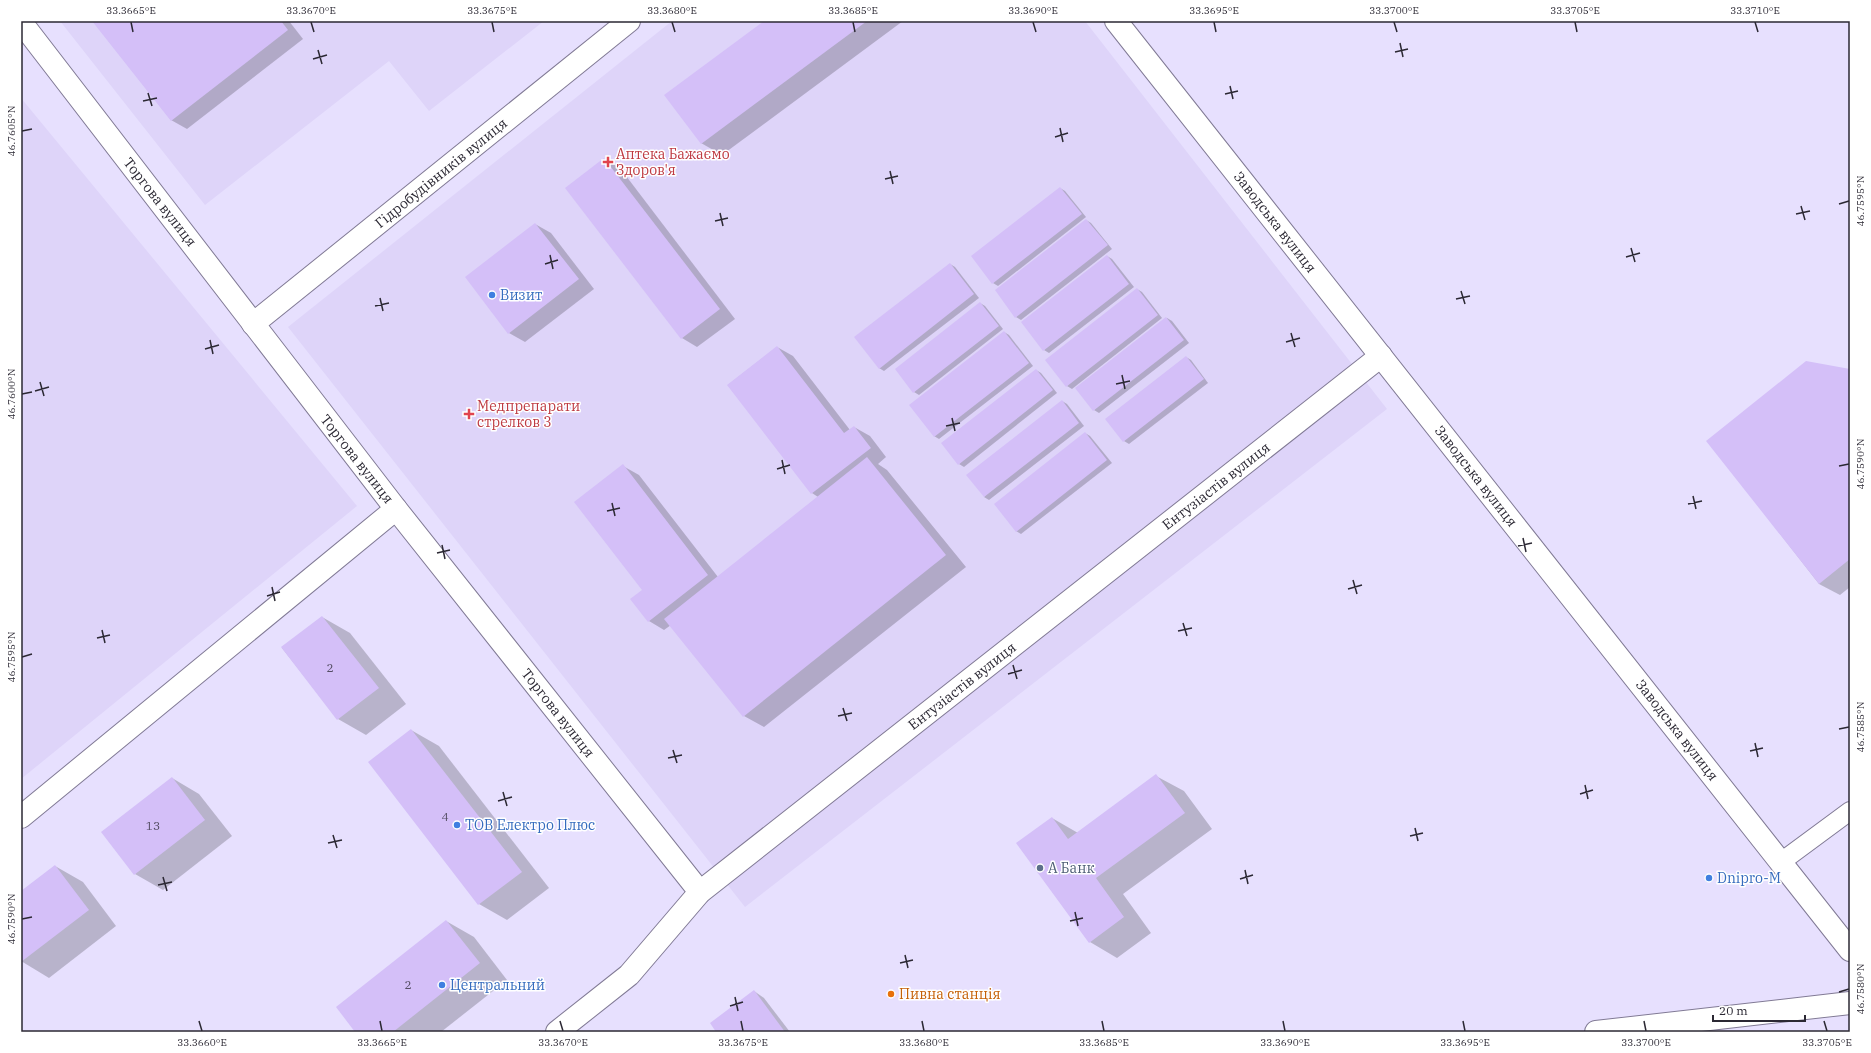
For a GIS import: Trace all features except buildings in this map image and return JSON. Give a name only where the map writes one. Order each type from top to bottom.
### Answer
[{"type":"street","name":"Гідробудівників вулиця","points":[[254,324],[629,21]]},
{"type":"street","name":"Заводська вулиця","points":[[1116,21],[1850,950]]},
{"type":"street","name":"Торгова вулиця","points":[[21,22],[28,44],[254,324],[396,509],[700,892]]},
{"type":"street","name":"Ентузіастів вулиця","points":[[557,1032],[629,975],[700,892],[1381,356]]},
{"type":"street","points":[[21,817],[396,509]]},
{"type":"street","points":[[1596,1032],[1850,1003]]},
{"type":"lane","points":[[1781,862],[1850,811]]},
{"type":"shaded area","points":[[60,21],[544,21],[429,111],[389,61],[205,205]]},
{"type":"shaded area","points":[[672,21],[1085,21],[1387,409],[745,907],[288,327]]},
{"type":"shaded area","points":[[21,98],[357,506],[21,779]]},
{"type":"place","name":"Аптека Бажаємо Здоров'я","points":[[608,162]]},
{"type":"place","name":"Визит","points":[[492,295]]},
{"type":"place","name":"Медпрепарати стрелков 3","points":[[469,414]]},
{"type":"place","name":"ТОВ Електро Плюс","points":[[457,825]]},
{"type":"place","name":"А Банк","points":[[1040,868]]},
{"type":"place","name":"Dnipro-M","points":[[1709,878]]},
{"type":"place","name":"Центральний","points":[[442,985]]},
{"type":"place","name":"Пивна станція","points":[[891,994]]}]
